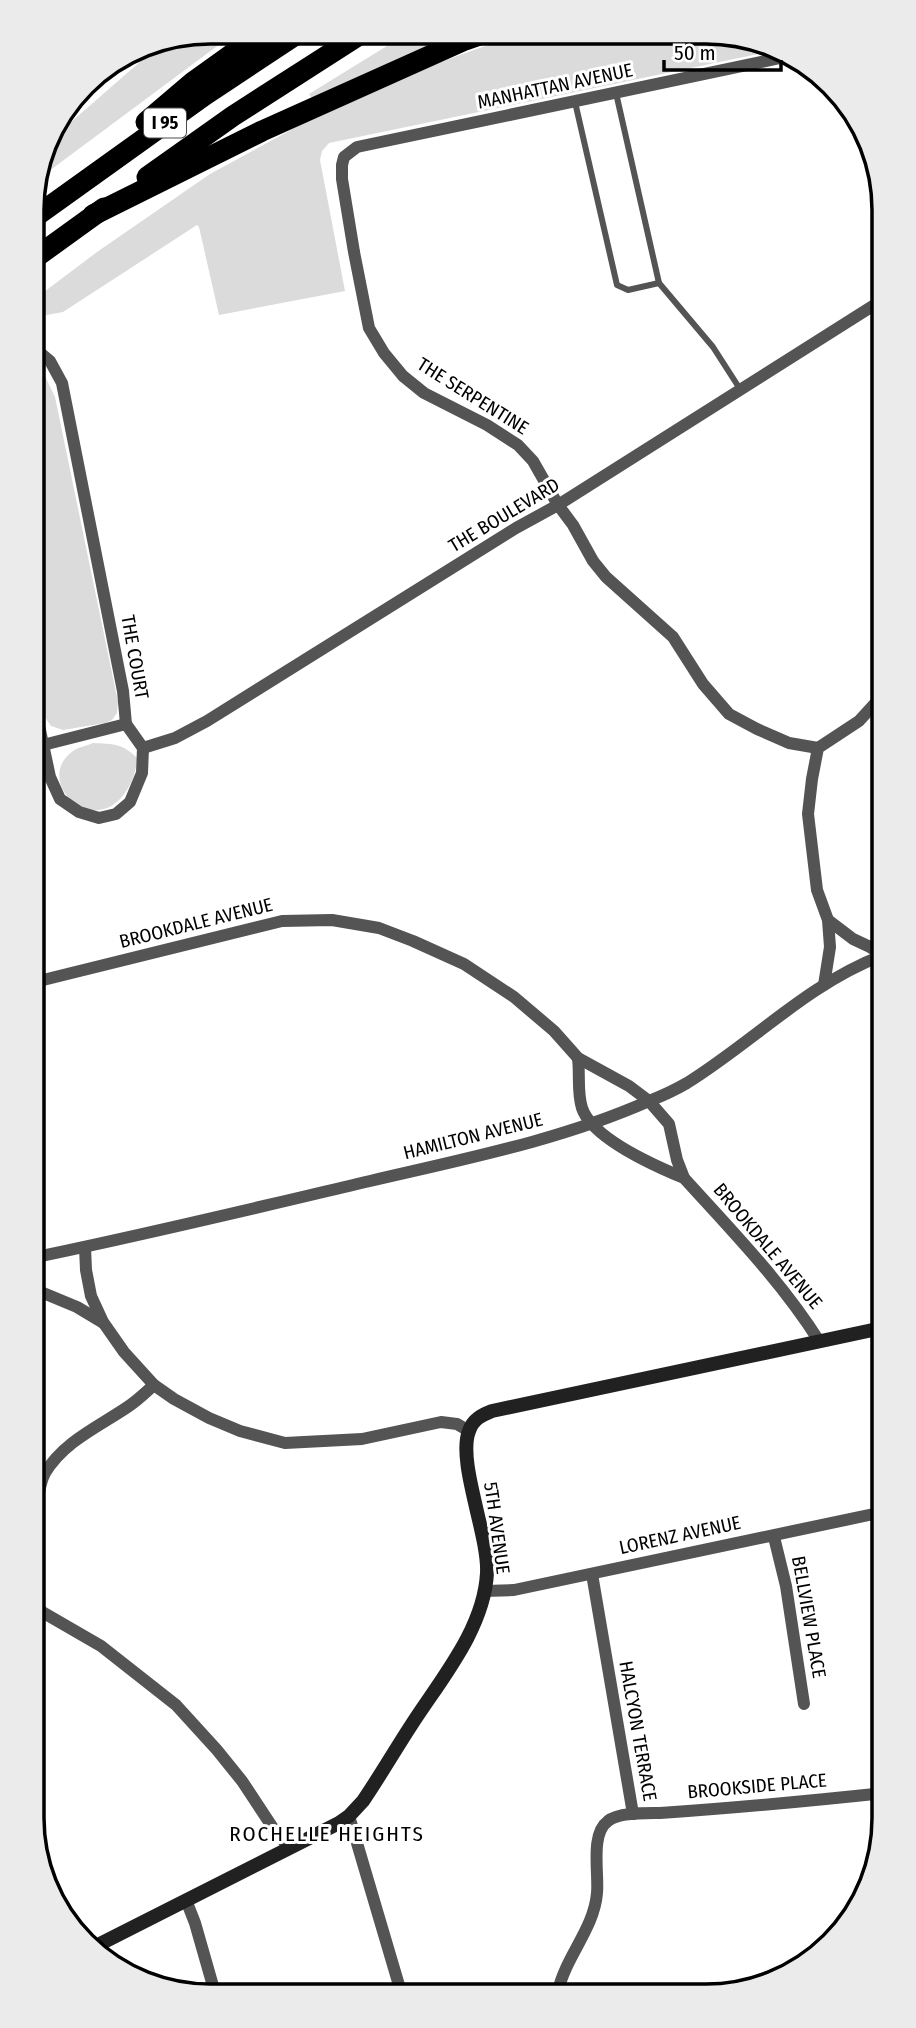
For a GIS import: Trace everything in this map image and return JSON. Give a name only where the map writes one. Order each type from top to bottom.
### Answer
[{"type":"highway","points":[[88,178],[158,111],[246,44]]},
{"type":"highway","name":"I 95","points":[[44,210],[205,94],[282,44]]},
{"type":"highway","name":"I 95","points":[[44,251],[233,116],[347,44]]},
{"type":"highway","points":[[93,215],[262,131],[456,44]]},
{"type":"street","name":"MANHATTAN AVENUE","points":[[342,164],[344,157],[357,147],[775,59]]},
{"type":"street","name":"THE SERPENTINE","points":[[342,164],[342,179],[369,328],[384,353],[403,376],[424,393],[518,445],[533,461],[593,561],[673,637],[703,684],[729,713],[789,743],[818,748]]},
{"type":"street","name":"THE BOULEVARD","points":[[143,748],[175,738],[207,720],[516,528],[558,505],[872,306]]},
{"type":"street","name":"THE COURT","points":[[44,356],[50,361],[62,383],[123,691],[126,724],[143,748]]},
{"type":"street","points":[[824,985],[830,947],[828,920],[817,890],[811,847],[808,814],[812,779],[818,748],[859,721],[872,707]]},
{"type":"street","points":[[44,745],[126,724]]},
{"type":"street","points":[[44,750],[50,777],[60,799],[79,812],[99,818],[116,814],[130,802],[142,773],[143,748]]},
{"type":"street","name":"BROOKDALE AVENUE","points":[[44,980],[282,921],[332,920],[379,928],[464,964],[514,996],[554,1031],[578,1058],[629,1086],[649,1101],[669,1124],[684,1178],[766,1268],[819,1341]]},
{"type":"street","points":[[828,920],[853,939],[872,948]]},
{"type":"street","name":"HAMILTON AVENUE","points":[[44,1255],[467,1158],[590,1125],[685,1085],[824,985],[872,960]]},
{"type":"street","points":[[578,1058],[579,1096],[582,1110],[590,1125]]},
{"type":"street","name":"BROOKDALE AVENUE","points":[[590,1125],[618,1145],[684,1178]]},
{"type":"street","points":[[85,1247],[89,1288],[103,1322],[124,1352],[154,1385],[209,1418],[240,1431],[285,1443],[362,1439],[441,1422],[457,1424],[469,1431],[478,1417],[492,1411],[872,1330]]},
{"type":"street","points":[[44,1293],[103,1322]]},
{"type":"street","points":[[44,1475],[60,1454],[82,1435],[130,1405],[154,1385]]},
{"type":"street","name":"5TH AVENUE","points":[[101,1944],[339,1823],[349,1816],[377,1780],[452,1663],[474,1624],[485,1591],[487,1570],[468,1467],[469,1431]]},
{"type":"street","name":"LORENZ AVENUE","points":[[485,1591],[514,1590],[872,1514]]},
{"type":"street","name":"BELLVIEW PLACE","points":[[774,1536],[786,1586],[804,1704]]},
{"type":"street","name":"HALCYON TERRACE","points":[[560,1984],[594,1912],[598,1839],[601,1829],[606,1821],[614,1817],[633,1814],[592,1574]]},
{"type":"street","points":[[44,1613],[101,1646],[176,1705],[233,1770],[289,1847]]},
{"type":"street","name":"BROOKSIDE PLACE","points":[[633,1814],[740,1808],[872,1794]]},
{"type":"street","points":[[349,1816],[399,1984]]},
{"type":"street","points":[[186,1900],[212,1984]]},
{"type":"lane","points":[[616,93],[659,283],[713,347],[741,390]]},
{"type":"lane","points":[[575,102],[618,285],[628,290],[659,283]]},
{"type":"shaded area","points":[[220,44],[48,172],[56,146],[67,125],[145,57],[188,45]]},
{"type":"shaded area","points":[[390,44],[433,44],[313,100],[309,94]]},
{"type":"shaded area","points":[[491,44],[707,44],[728,45],[761,53],[329,143],[322,151],[320,160],[345,291],[219,315],[197,225],[63,312],[44,314],[44,292],[210,174],[302,124],[438,63]]},
{"type":"shaded area","points":[[44,374],[55,397],[118,702],[117,713],[112,720],[105,723],[63,730],[51,726],[44,716]]},
{"type":"shaded area","points":[[93,743],[117,745],[137,758],[132,780],[121,798],[108,808],[94,810],[81,807],[70,799],[62,788],[59,775],[62,763],[73,751]]},
{"type":"district","name":"ROCHELLE HEIGHTS","points":[[327,1834]]}]
